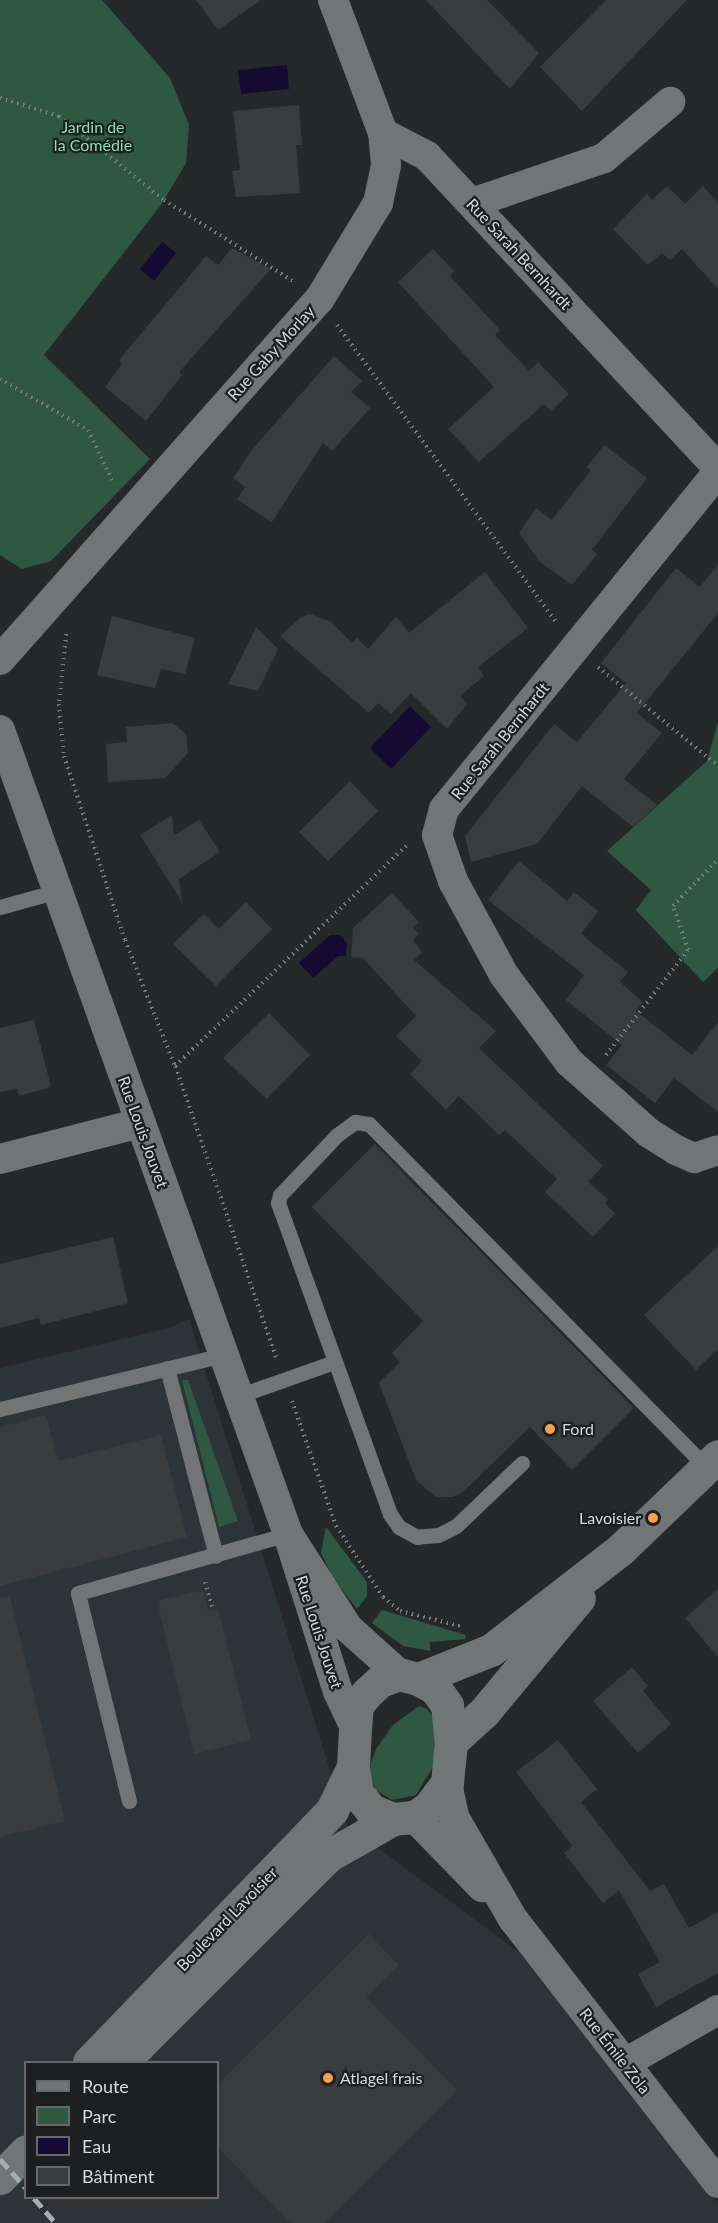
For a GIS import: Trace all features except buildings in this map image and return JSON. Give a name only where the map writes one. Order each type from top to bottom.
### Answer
[{"type":"main road","name":"Boulevard Lavoisier","points":[[451,1742],[484,1712],[621,1549],[712,1461]]},
{"type":"main road","name":"Boulevard Lavoisier","points":[[403,1818],[371,1810],[357,1793],[352,1767],[357,1706],[367,1693],[380,1681],[409,1676],[491,1650],[621,1549]]},
{"type":"main road","points":[[409,1676],[435,1688],[447,1705],[451,1742],[447,1784]]},
{"type":"main road","name":"Boulevard Lavoisier","points":[[90,2061],[324,1818],[352,1767]]},
{"type":"main road","name":"Boulevard Lavoisier","points":[[123,2061],[328,1856],[437,1800],[447,1784]]},
{"type":"main road","points":[[0,2178],[24,2153]]},
{"type":"street","name":"Rue Gaby Morlay","points":[[3,649],[319,300],[378,203],[386,165],[383,133],[333,0]]},
{"type":"street","points":[[472,203],[604,158],[670,102]]},
{"type":"street","name":"Rue Sarah Bernhardt","points":[[383,133],[428,156],[718,470],[444,809],[437,835],[453,881],[504,975],[569,1062],[649,1133],[675,1150],[694,1158],[718,1150]]},
{"type":"street","name":"Rue Louis Jouvet","points":[[0,730],[288,1534],[338,1692],[355,1728]]},
{"type":"street","points":[[0,1159],[140,1123]]},
{"type":"street","name":"Rue Louis Jouvet","points":[[288,1534],[348,1628],[409,1676]]},
{"type":"street","name":"Rue Émile Zola","points":[[447,1784],[454,1817],[513,1919],[718,2183]]},
{"type":"street","name":"Rue Émile Zola","points":[[403,1818],[513,1919]]},
{"type":"street","points":[[624,2063],[718,2010]]},
{"type":"lane","points":[[0,907],[58,891]]},
{"type":"lane","points":[[522,1463],[456,1526],[438,1535],[417,1537],[399,1527],[334,1362],[278,1203],[280,1195],[337,1136],[355,1122],[369,1124],[712,1461]]},
{"type":"lane","points":[[0,1409],[223,1354]]},
{"type":"lane","points":[[238,1396],[334,1362]]},
{"type":"lane","points":[[167,1368],[216,1556]]},
{"type":"lane","points":[[129,1801],[78,1593],[288,1534]]},
{"type":"path","points":[[0,98],[59,116],[164,200],[274,267],[319,300],[575,648],[718,766]]},
{"type":"path","points":[[0,379],[88,430],[118,493],[132,509]]},
{"type":"path","points":[[67,624],[58,704],[64,756],[125,940],[175,1066]]},
{"type":"path","points":[[588,1079],[688,950],[673,906],[718,859]]},
{"type":"shaded area","points":[[189,1319],[347,1825],[521,1954],[718,2203],[718,2223],[0,2223],[0,1368],[169,1328]]},
{"type":"green space","name":"Jardin de la Comédie","points":[[0,0],[102,0],[170,78],[189,125],[186,163],[161,205],[44,355],[150,459],[51,561],[22,569],[0,555]]},
{"type":"green space","points":[[718,722],[718,968],[703,982],[636,910],[651,890],[607,851],[707,761]]},
{"type":"green space","points":[[182,1380],[188,1380],[238,1521],[219,1527]]},
{"type":"green space","points":[[326,1527],[367,1582],[367,1596],[357,1609],[333,1578],[321,1553]]},
{"type":"green space","points":[[382,1610],[466,1635],[465,1639],[430,1642],[430,1651],[403,1646],[372,1623]]},
{"type":"green space","points":[[419,1706],[426,1708],[436,1720],[434,1765],[416,1795],[392,1800],[376,1790],[370,1777],[371,1763],[376,1749],[393,1725]]},
{"type":"water","points":[[287,65],[289,89],[241,94],[238,70]]},
{"type":"water","points":[[162,242],[176,253],[154,281],[140,269]]},
{"type":"water","points":[[410,706],[431,727],[391,769],[370,748]]},
{"type":"water","points":[[330,935],[340,935],[347,943],[346,956],[338,956],[313,978],[299,963]]},
{"type":"railway","points":[[0,2159],[24,2186]]},
{"type":"railway","points":[[35,2199],[56,2223]]},
{"type":"place","name":"Ford","points":[[550,1429]]},
{"type":"place","name":"Lavoisier","points":[[653,1518]]},
{"type":"place","name":"Atlagel frais","points":[[328,2078]]}]
